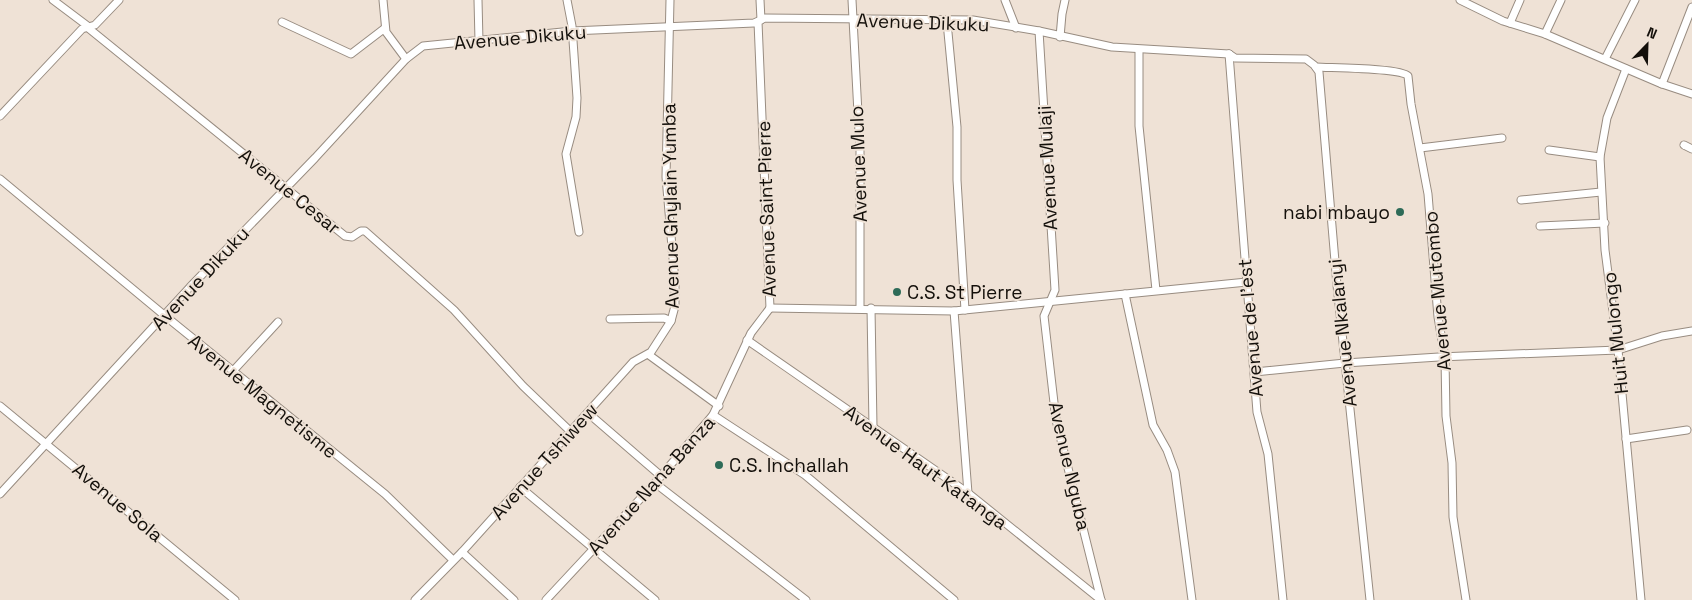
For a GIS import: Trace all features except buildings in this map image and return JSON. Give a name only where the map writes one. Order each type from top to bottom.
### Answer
[{"type":"street","name":"Avenue Cesar","points":[[53,0],[346,236],[354,236],[365,231],[454,310],[523,386],[571,432]]},
{"type":"street","points":[[0,116],[82,28],[96,25],[119,0]]},
{"type":"street","points":[[382,0],[388,38],[406,60]]},
{"type":"street","points":[[478,0],[479,41]]},
{"type":"street","points":[[567,0],[572,32],[577,104],[566,154],[579,232]]},
{"type":"street","name":"Avenue Ghylain Yumba","points":[[670,0],[666,177],[675,282],[675,306],[671,321]]},
{"type":"street","name":"Avenue Saint Pierre","points":[[760,0],[759,21],[770,308],[872,308],[954,311],[1247,282]]},
{"type":"street","name":"Avenue Mulo","points":[[852,0],[860,151],[860,308]]},
{"type":"street","points":[[1006,0],[1016,28]]},
{"type":"street","points":[[1060,37],[1065,0]]},
{"type":"street","points":[[1510,23],[1520,0]]},
{"type":"street","points":[[1545,34],[1561,0]]},
{"type":"street","points":[[1605,59],[1635,0]]},
{"type":"street","points":[[1465,1],[1510,23],[1545,34],[1662,84],[1692,94]]},
{"type":"street","points":[[1662,84],[1692,7]]},
{"type":"street","name":"Avenue Dikuku","points":[[0,494],[164,316],[406,60],[423,46],[572,32],[759,21],[947,22],[973,20],[1039,31],[1097,45],[1139,50],[1229,54],[1236,58],[1306,59],[1316,67]]},
{"type":"street","points":[[282,22],[351,54],[385,28]]},
{"type":"street","points":[[947,22],[958,132],[957,180],[965,310]]},
{"type":"street","name":"Avenue Mulaji","points":[[1039,31],[1054,290],[1049,302]]},
{"type":"street","points":[[1139,50],[1140,133],[1156,290]]},
{"type":"street","name":"Avenue de l'est","points":[[1229,54],[1257,412],[1268,454],[1282,600]]},
{"type":"street","name":"Avenue Mutombo","points":[[1316,67],[1390,70],[1406,74],[1427,187],[1438,317],[1445,358],[1446,416],[1452,463],[1453,517],[1466,600]]},
{"type":"street","name":"Avenue Nkalanyi","points":[[1316,67],[1319,74],[1354,464],[1370,600]]},
{"type":"street","name":"Huit Mulongo","points":[[1626,69],[1607,118],[1600,157],[1605,250],[1618,350],[1641,600]]},
{"type":"street","points":[[1420,148],[1502,138]]},
{"type":"street","points":[[1684,145],[1692,149]]},
{"type":"street","points":[[1549,150],[1600,157]]},
{"type":"street","name":"Avenue Magnetisme","points":[[0,179],[164,316],[385,494],[453,560]]},
{"type":"street","points":[[1522,200],[1601,192]]},
{"type":"street","points":[[1540,226],[1604,223]]},
{"type":"street","points":[[1125,294],[1153,425],[1173,466],[1192,600]]},
{"type":"street","name":"Avenue Nguba","points":[[1049,302],[1044,316],[1056,420],[1101,600]]},
{"type":"street","name":"Avenue Nana Banza","points":[[546,600],[655,483],[713,415],[719,406],[747,340],[758,321],[770,308]]},
{"type":"street","points":[[872,308],[873,427]]},
{"type":"street","points":[[954,311],[968,493]]},
{"type":"street","points":[[610,318],[664,318],[671,321]]},
{"type":"street","name":"Avenue Tshiwew","points":[[415,600],[462,552],[633,362],[649,355],[671,321]]},
{"type":"street","points":[[233,371],[278,322]]},
{"type":"street","points":[[1255,372],[1345,363],[1618,350],[1662,336],[1692,331]]},
{"type":"street","name":"Avenue Haut Katanga","points":[[747,340],[968,493],[1101,600]]},
{"type":"street","points":[[649,355],[719,406]]},
{"type":"street","name":"Avenue Sola","points":[[0,406],[235,600]]},
{"type":"street","points":[[588,413],[661,476]]},
{"type":"street","points":[[713,415],[805,475],[954,600]]},
{"type":"street","points":[[1626,438],[1687,430]]},
{"type":"street","points":[[655,483],[806,600]]},
{"type":"street","points":[[520,487],[655,600]]},
{"type":"street","points":[[462,552],[514,600]]},
{"type":"place","name":"nabi mbayo","points":[[1400,212]]},
{"type":"place","name":"C.S. St Pierre","points":[[897,292]]},
{"type":"place","name":"C.S. Inchallah","points":[[719,465]]}]
